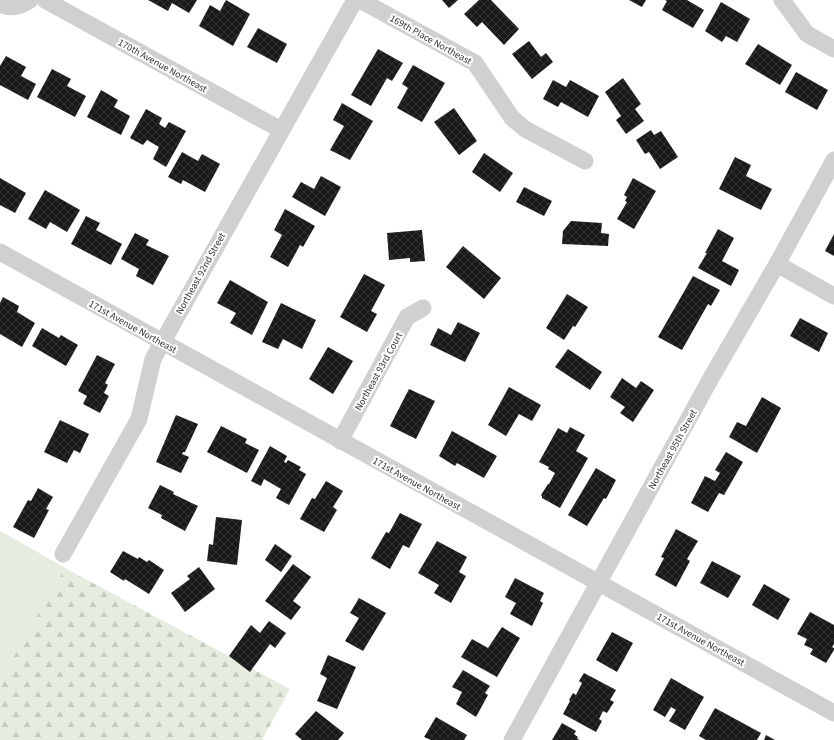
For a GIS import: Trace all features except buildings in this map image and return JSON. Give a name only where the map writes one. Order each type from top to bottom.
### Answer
[{"type":"street","points":[[0,4],[7,7],[15,7],[23,5],[30,0]]},
{"type":"street","name":"170th Avenue Northeast","points":[[45,0],[281,130]]},
{"type":"street","name":"Northeast 92nd Street","points":[[63,554],[139,419],[153,358],[355,0]]},
{"type":"street","name":"169th Place Northeast","points":[[360,0],[475,63],[512,118],[525,129],[585,160]]},
{"type":"street","points":[[782,0],[807,34],[834,49]]},
{"type":"street","name":"Northeast 95th Street","points":[[512,740],[711,378],[777,264],[834,160]]},
{"type":"street","name":"171st Avenue Northeast","points":[[0,252],[834,713]]},
{"type":"street","points":[[777,264],[834,296]]},
{"type":"street","name":"Northeast 93rd Court","points":[[340,441],[407,318],[423,308]]},
{"type":"green space","points":[[0,531],[65,568],[290,689],[262,740],[0,740]]},
{"type":"green space","points":[[0,531],[65,568],[0,681]]}]
